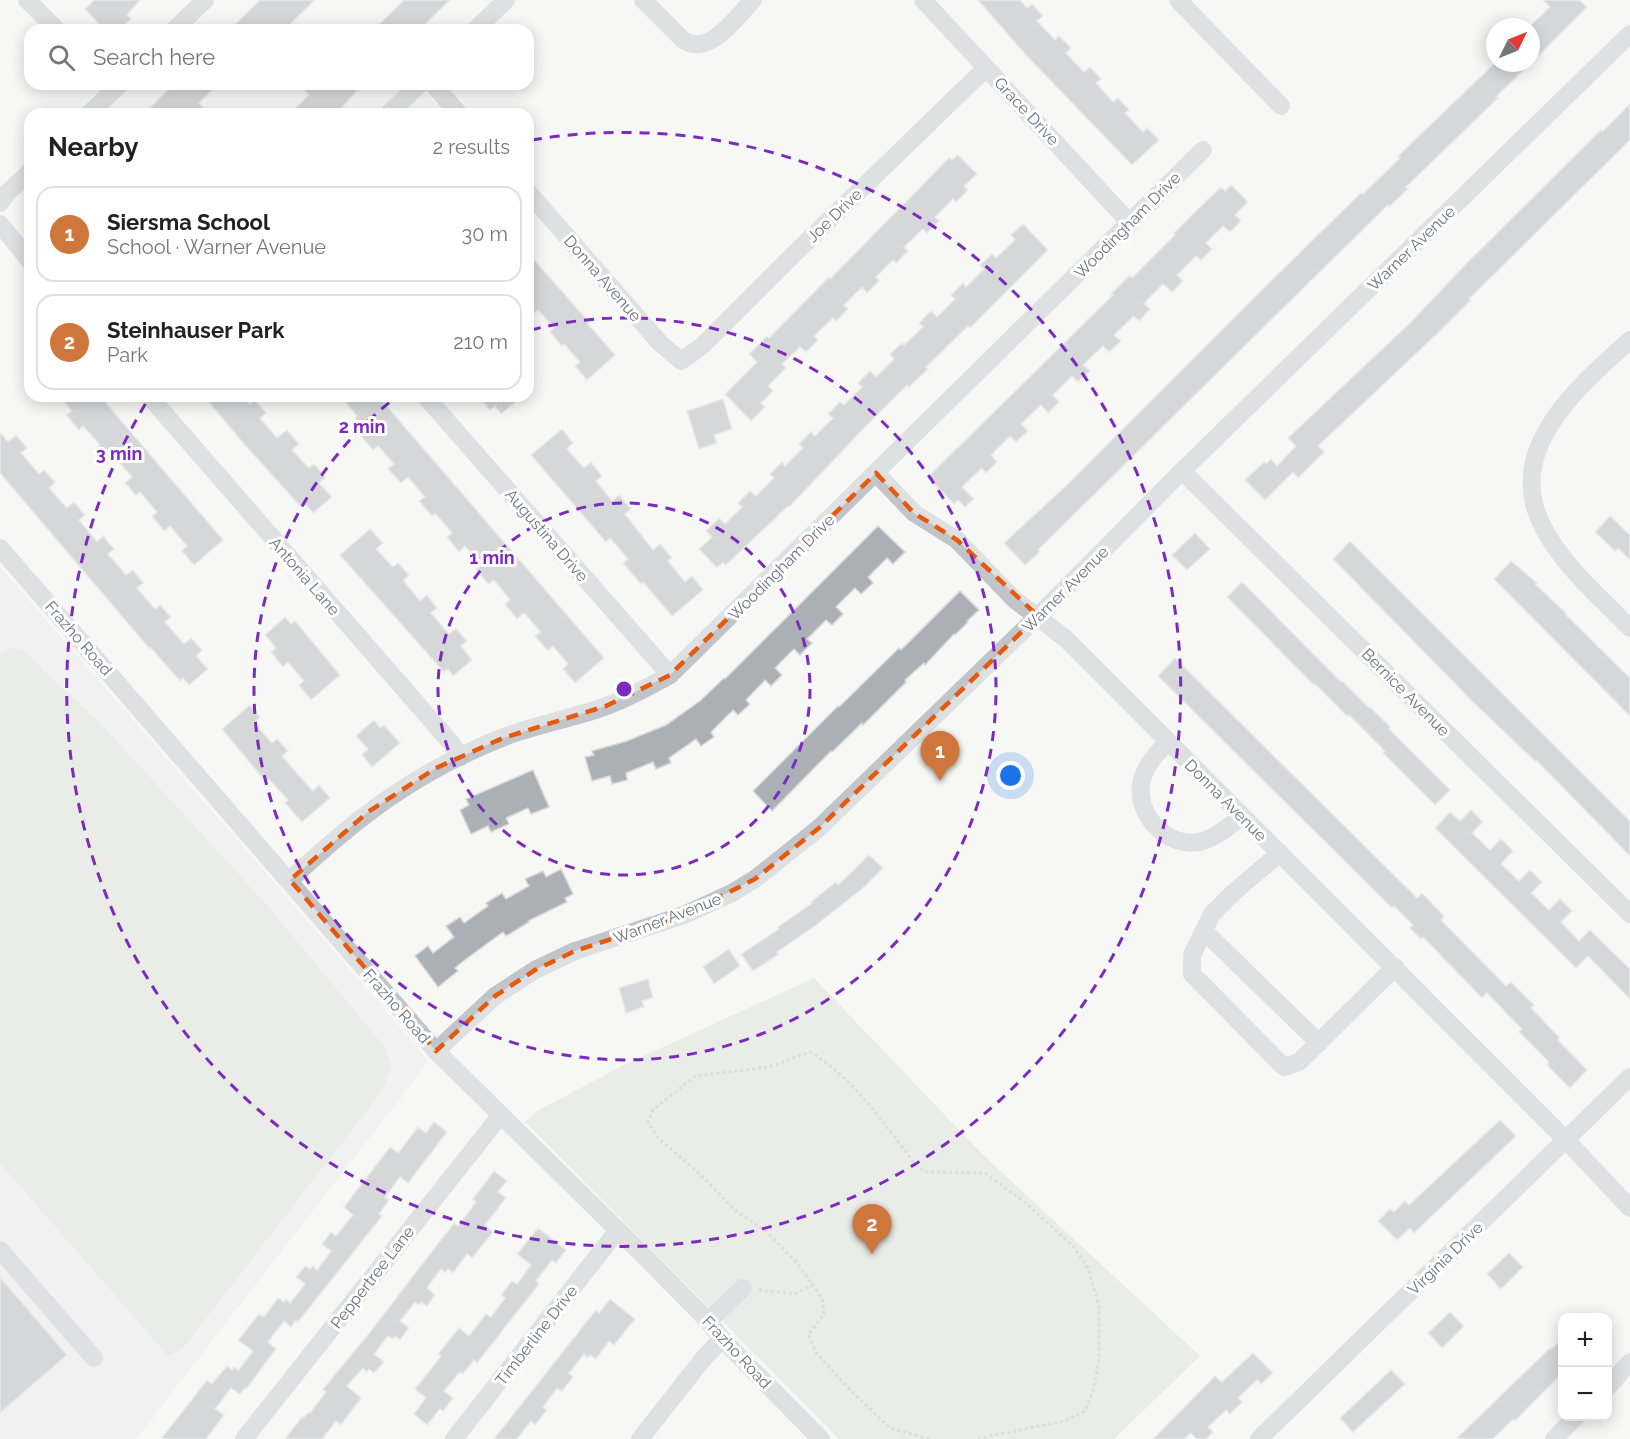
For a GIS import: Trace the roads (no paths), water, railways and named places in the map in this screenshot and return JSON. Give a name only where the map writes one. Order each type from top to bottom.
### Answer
[{"type":"street","points":[[27,0],[51,24]]},
{"type":"street","points":[[180,24],[205,0]]},
{"type":"street","points":[[481,24],[506,0]]},
{"type":"street","points":[[643,0],[676,34],[690,44],[699,45],[709,43],[753,0]]},
{"type":"street","name":"Grace Drive","points":[[923,0],[1130,223]]},
{"type":"street","points":[[1178,0],[1281,106]]},
{"type":"street","name":"Warner Avenue","points":[[436,1051],[495,996],[549,963],[575,951],[684,915],[732,893],[755,879],[819,828],[1038,616],[1182,471],[1629,38]]},
{"type":"street","name":"Joe Drive","points":[[681,361],[702,346],[986,68]]},
{"type":"street","points":[[95,108],[111,90]]},
{"type":"street","points":[[394,108],[414,90]]},
{"type":"street","points":[[438,90],[454,108]]},
{"type":"street","name":"Woodingham Drive","points":[[290,880],[368,812],[409,783],[503,738],[606,706],[639,693],[670,675],[1203,150]]},
{"type":"street","points":[[0,202],[24,177]]},
{"type":"street","name":"Donna Avenue","points":[[534,199],[660,343],[681,361]]},
{"type":"street","points":[[0,224],[24,254]]},
{"type":"street","points":[[1630,340],[1564,403],[1545,434],[1531,478],[1534,506],[1543,528],[1561,555],[1630,628]]},
{"type":"street","name":"Antonia Lane","points":[[154,402],[452,744],[460,757]]},
{"type":"street","name":"Augustina Drive","points":[[430,402],[670,675]]},
{"type":"street","name":"Bernice Avenue","points":[[1182,471],[1630,914]]},
{"type":"street","name":"Donna Avenue","points":[[876,473],[914,513],[957,540],[1015,600],[1065,638],[1395,967],[1630,1208]]},
{"type":"street","name":"Frazho Road","points":[[0,548],[436,1051],[708,1321],[801,1432],[821,1439]]},
{"type":"street","points":[[1168,742],[1155,755],[1142,781],[1143,802],[1156,828],[1168,836],[1186,842],[1202,841],[1220,833],[1242,816]]},
{"type":"street","points":[[1280,854],[1234,892],[1212,914],[1191,956],[1192,974],[1284,1067],[1299,1062],[1395,967]]},
{"type":"street","points":[[1204,932],[1319,1043]]},
{"type":"street","name":"Virginia Drive","points":[[1259,1439],[1630,1077]]},
{"type":"street","name":"Peppertree Lane","points":[[244,1439],[500,1116]]},
{"type":"street","name":"Timberline Drive","points":[[454,1439],[618,1230]]},
{"type":"street","points":[[0,1250],[94,1358]]},
{"type":"street","points":[[708,1321],[742,1288]]},
{"type":"street","points":[[640,1439],[722,1339]]},
{"type":"street","points":[[1612,1382],[1630,1362]]},
{"type":"street","points":[[1554,1439],[1572,1421]]},
{"type":"place","name":"Siersma School","points":[[940,781]]},
{"type":"place","name":"Steinhauser Park","points":[[872,1254]]}]
